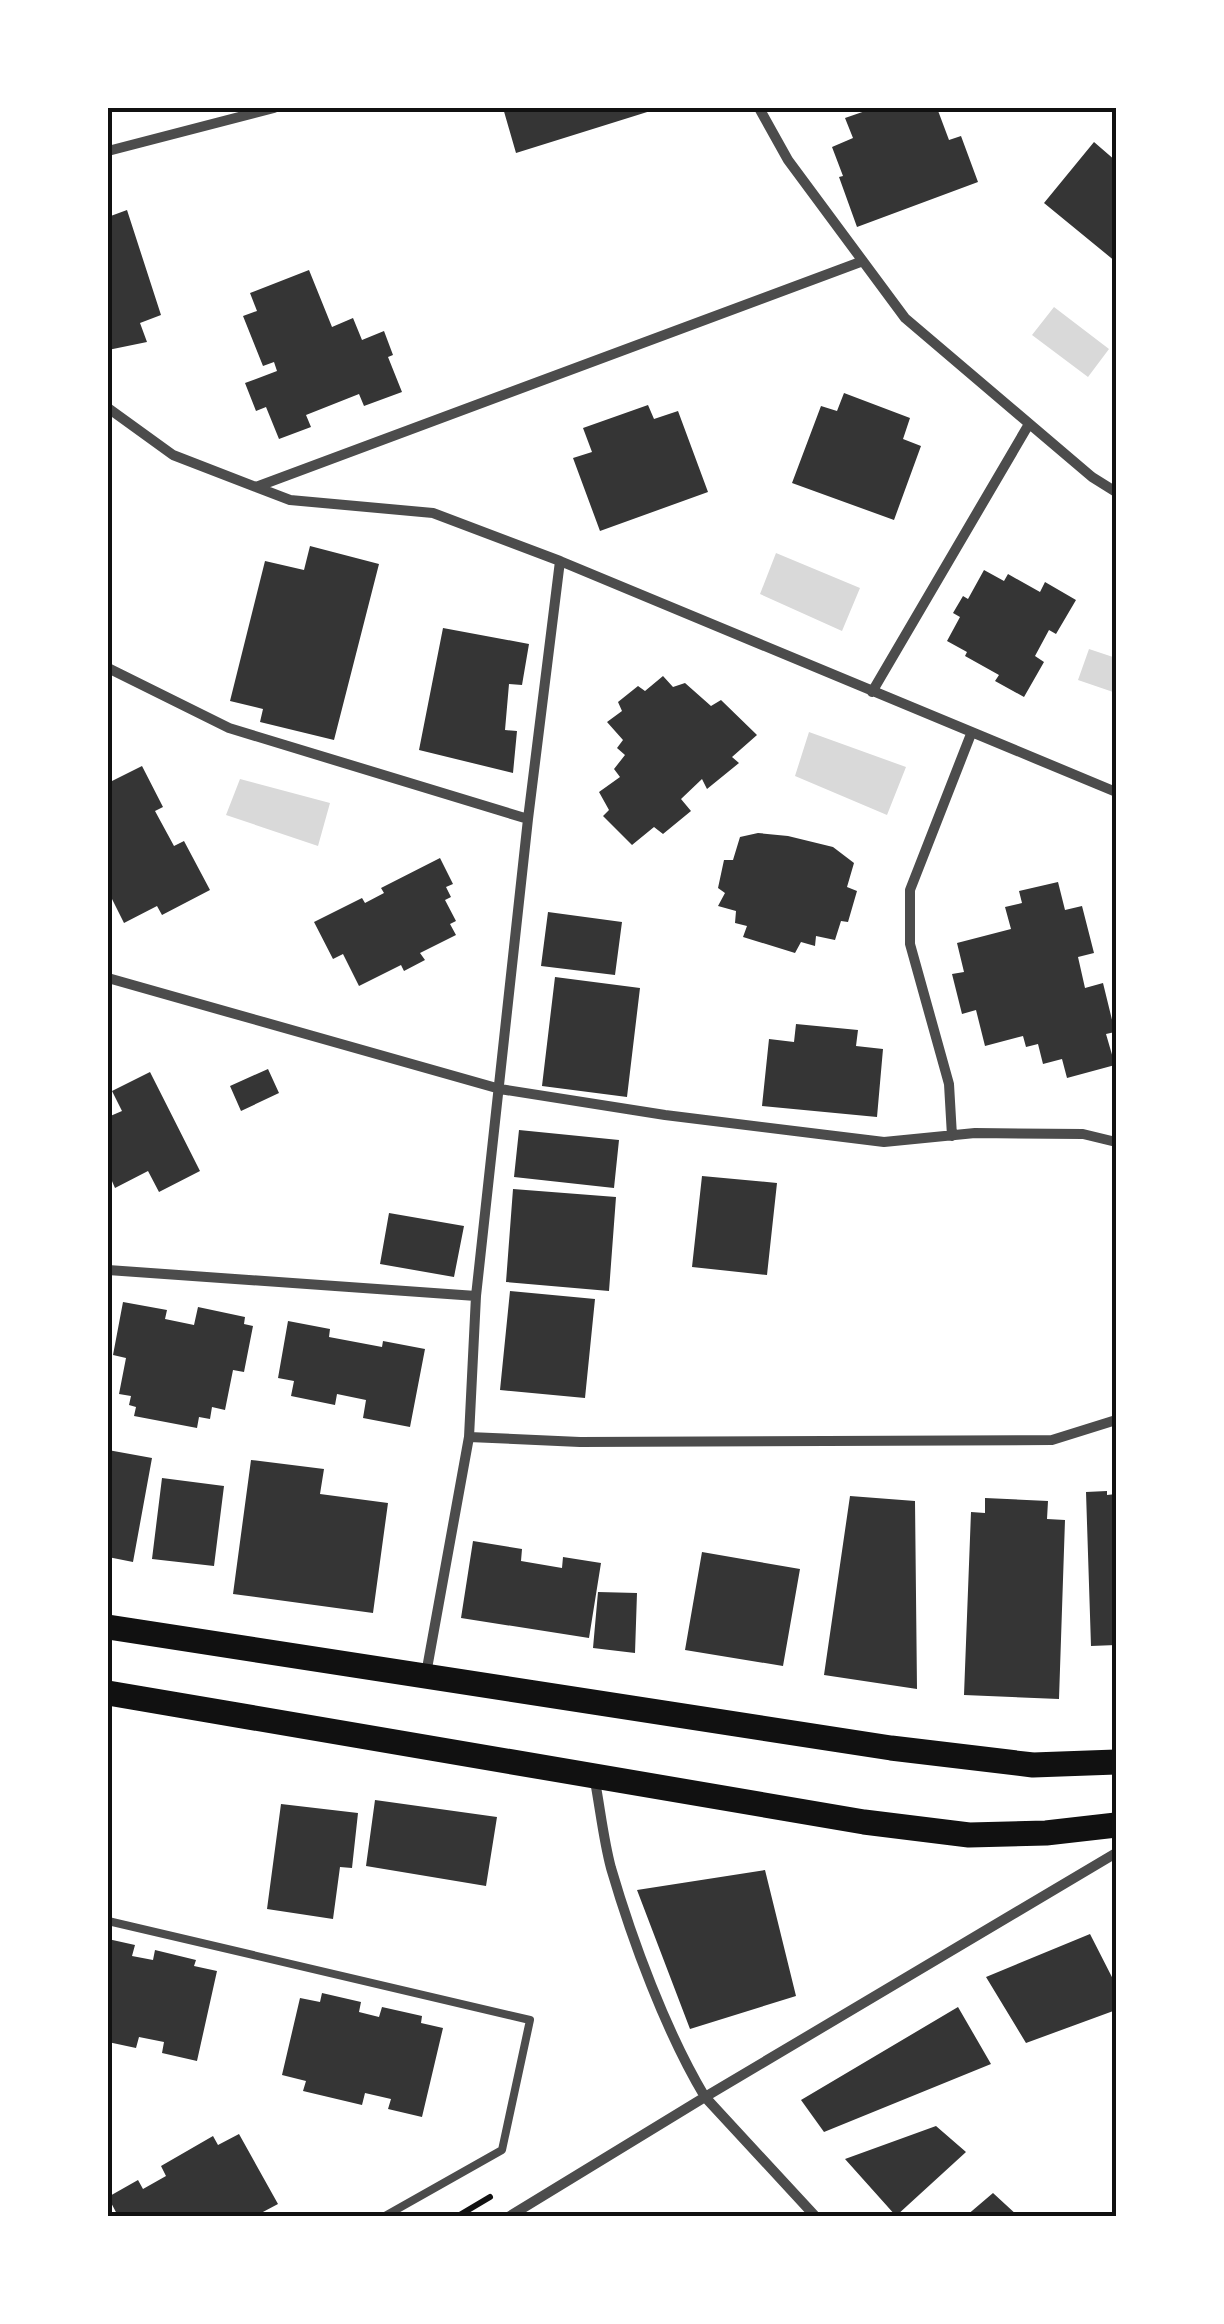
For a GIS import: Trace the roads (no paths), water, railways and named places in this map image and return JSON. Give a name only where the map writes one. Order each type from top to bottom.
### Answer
[{"type":"main road","points":[[108,1627],[956,1756],[1033,1765],[1116,1762]]},
{"type":"main road","points":[[108,1694],[864,1822],[969,1835],[1046,1834],[1116,1825]]},
{"type":"street","points":[[108,151],[274,108]]},
{"type":"street","points":[[759,108],[788,160],[905,318],[1092,477],[1116,492]]},
{"type":"street","points":[[256,487],[862,261]]},
{"type":"street","points":[[108,408],[173,455],[290,500],[433,514],[560,561],[1116,792]]},
{"type":"street","points":[[872,692],[1029,424]]},
{"type":"street","points":[[426,1675],[469,1437],[476,1296],[560,561]]},
{"type":"street","points":[[108,668],[229,728],[528,819]]},
{"type":"street","points":[[952,1136],[950,1084],[910,944],[910,890],[971,734]]},
{"type":"street","points":[[108,978],[500,1089],[665,1115],[884,1142],[952,1136],[1083,1134],[1116,1142]]},
{"type":"street","points":[[108,1270],[476,1296]]},
{"type":"street","points":[[469,1437],[580,1442],[1052,1440],[1116,1420]]},
{"type":"street","points":[[594,1776],[610,1865],[643,1961],[692,2074],[705,2096],[816,2216]]},
{"type":"street","points":[[510,2216],[1116,1853]]},
{"type":"lane","points":[[108,1921],[530,2020],[502,2150],[385,2216]]}]
